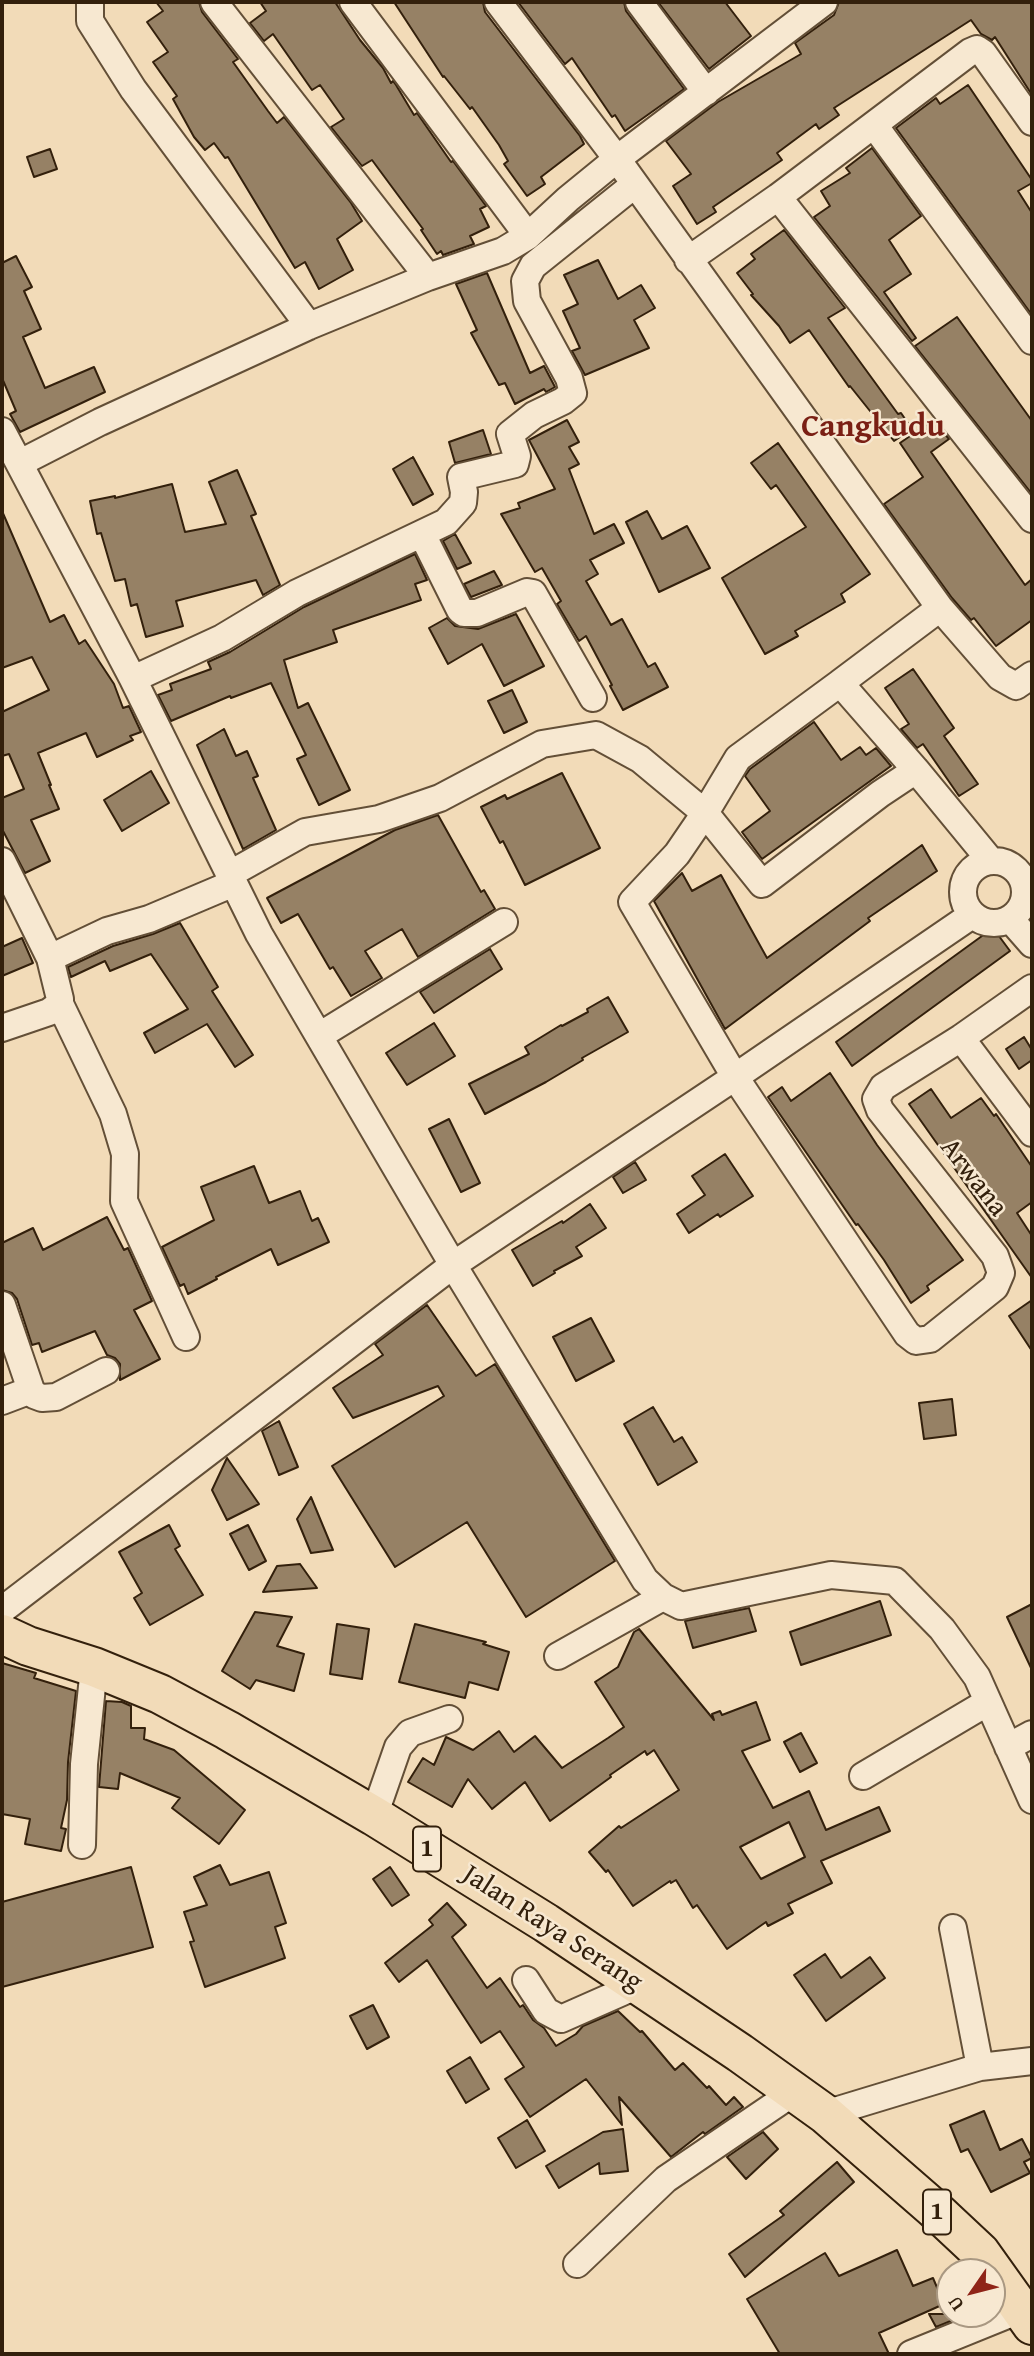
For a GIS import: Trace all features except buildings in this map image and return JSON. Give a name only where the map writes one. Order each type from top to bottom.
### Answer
[{"type":"highway","name":"Jalan Raya Serang","points":[[2,1634],[160,1694],[205,1718],[374,1816],[638,1985],[825,2114],[925,2200],[979,2252],[1027,2317]]},
{"type":"street","points":[[90,2],[90,21],[133,89],[309,326]]},
{"type":"street","points":[[214,2],[428,277]]},
{"type":"street","points":[[354,2],[528,236]]},
{"type":"street","points":[[498,2],[617,159],[940,608],[1000,677],[1016,686],[1032,676]]},
{"type":"street","points":[[639,2],[706,92]]},
{"type":"street","points":[[20,463],[100,422],[309,326],[428,277],[503,251],[528,236],[617,159],[706,92],[794,10],[824,2]]},
{"type":"street","points":[[688,260],[778,197],[977,49],[983,53],[1032,122]]},
{"type":"street","points":[[874,125],[1032,341]]},
{"type":"street","points":[[133,679],[222,638],[297,593],[446,522],[460,508],[464,492],[461,477],[515,464],[517,456],[510,434],[534,415],[573,393],[569,378],[527,301],[525,281],[533,266],[634,186]]},
{"type":"street","points":[[778,197],[1032,519]]},
{"type":"street","points":[[2,431],[133,679],[259,934],[453,1265],[645,1580],[663,1597],[681,1606],[831,1575],[895,1581],[942,1629],[977,1677],[1032,1800]]},
{"type":"street","points":[[422,534],[460,610],[464,613],[477,613],[527,592],[533,593],[593,698]]},
{"type":"street","points":[[735,1077],[632,902],[677,854],[738,758],[940,608]]},
{"type":"street","points":[[840,683],[916,769],[990,860]]},
{"type":"street","points":[[50,958],[107,931],[149,919],[232,878],[305,832],[379,819],[440,798],[542,744],[596,735],[640,758],[705,813],[762,884],[916,769]]},
{"type":"street","points":[[990,860],[1004,862],[1028,876],[1025,902],[1011,920],[990,924],[972,915],[963,899],[964,881],[974,867],[990,860]]},
{"type":"street","points":[[2,861],[50,958],[51,969],[60,992],[60,1004],[113,1114],[125,1154],[124,1201],[186,1336]]},
{"type":"street","points":[[2,1610],[453,1265],[972,915]]},
{"type":"street","points":[[1011,920],[1032,944]]},
{"type":"street","points":[[319,1036],[503,922]]},
{"type":"street","name":"Arwana","points":[[735,1077],[907,1334],[916,1341],[930,1339],[995,1287],[1001,1273],[995,1256],[880,1110],[876,1098],[883,1087],[961,1038],[1032,988]]},
{"type":"street","points":[[2,1028],[34,1018],[60,1004]]},
{"type":"street","points":[[961,1038],[1032,1133]]},
{"type":"street","points":[[2,1305],[34,1395],[42,1398],[56,1397],[106,1371]]},
{"type":"street","points":[[2,1401],[31,1390]]},
{"type":"street","points":[[558,1656],[663,1597]]},
{"type":"street","points":[[82,1845],[84,1764],[94,1667]]},
{"type":"street","points":[[863,1776],[988,1702]]},
{"type":"street","points":[[374,1816],[398,1747],[410,1733],[449,1719]]},
{"type":"street","points":[[1008,1747],[1032,1734]]},
{"type":"street","points":[[953,1928],[980,2067]]},
{"type":"street","points":[[526,1980],[546,2011],[561,2019],[638,1985]]},
{"type":"street","points":[[825,2114],[980,2067],[1032,2061]]},
{"type":"street","points":[[577,2264],[666,2179],[794,2092]]},
{"type":"street","points":[[911,2354],[1027,2317]]},
{"type":"district","name":"Cangkudu","points":[[873,428]]}]
